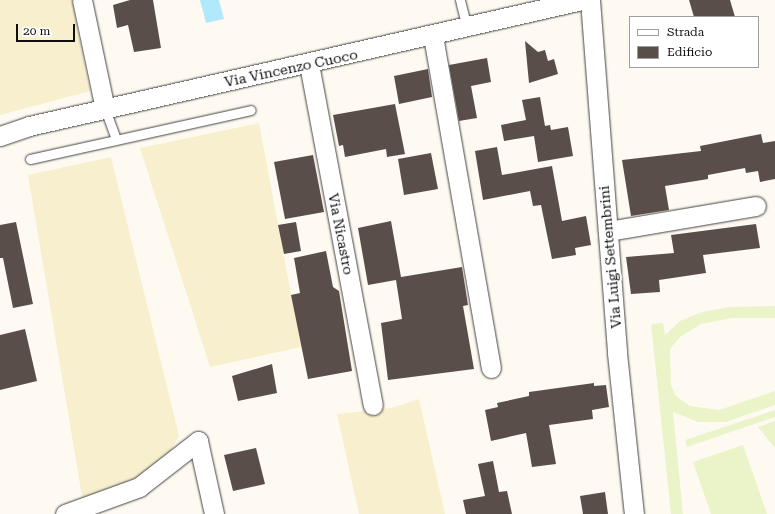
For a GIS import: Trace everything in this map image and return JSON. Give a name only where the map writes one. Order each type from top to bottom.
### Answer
[{"type":"street","points":[[82,0],[105,109]]},
{"type":"street","name":"Via Vincenzo Cuoco","points":[[0,136],[29,126],[468,29],[581,0]]},
{"type":"street","name":"Via Luigi Settembrini","points":[[590,0],[608,231],[634,514]]},
{"type":"street","points":[[433,36],[491,368]]},
{"type":"street","name":"Via Nicastro","points":[[309,64],[374,405]]},
{"type":"street","points":[[608,231],[756,206]]},
{"type":"street","points":[[65,514],[88,511],[146,483],[198,441],[214,514]]},
{"type":"lane","points":[[460,0],[468,29]]},
{"type":"lane","points":[[105,109],[116,139]]},
{"type":"lane","points":[[30,159],[251,110]]},
{"type":"shaded area","points":[[0,0],[72,0],[90,91],[0,115]]},
{"type":"shaded area","points":[[259,123],[301,347],[210,367],[140,148]]},
{"type":"shaded area","points":[[111,157],[179,436],[165,461],[141,480],[83,502],[28,175]]},
{"type":"shaded area","points":[[419,399],[445,514],[359,514],[337,414],[391,408]]},
{"type":"green space","points":[[775,306],[775,318],[732,318],[701,324],[680,337],[670,349],[671,385],[676,396],[690,406],[719,410],[775,391],[775,405],[726,422],[698,422],[673,412],[683,514],[671,514],[651,324],[663,323],[665,335],[680,321],[702,312],[729,307]]},
{"type":"green space","points":[[775,410],[775,417],[687,447],[685,440]]},
{"type":"green space","points":[[775,421],[775,448],[758,427]]},
{"type":"green space","points":[[743,445],[767,514],[711,514],[693,462]]},
{"type":"water","points":[[200,0],[219,0],[224,19],[206,23]]},
{"type":"building","points":[[130,0],[153,0],[161,48],[134,52],[128,25],[117,28],[113,5]]},
{"type":"building","points":[[689,0],[730,0],[735,16],[694,16]]},
{"type":"building","points":[[525,41],[538,52],[545,50],[548,61],[554,59],[558,74],[529,83]]},
{"type":"building","points":[[487,58],[491,82],[471,86],[477,118],[459,121],[449,65]]},
{"type":"building","points":[[428,69],[432,97],[399,104],[394,76]]},
{"type":"building","points":[[540,97],[545,126],[550,125],[551,130],[568,127],[573,156],[538,162],[534,136],[504,141],[501,125],[526,120],[522,100]]},
{"type":"building","points":[[395,104],[405,154],[387,157],[386,149],[345,157],[343,145],[339,146],[333,115]]},
{"type":"building","points":[[761,134],[763,143],[775,141],[775,179],[760,182],[758,171],[746,173],[745,168],[708,175],[708,179],[665,186],[669,210],[631,216],[622,160],[701,151],[700,146]]},
{"type":"building","points":[[497,147],[502,175],[552,166],[562,221],[586,216],[591,245],[575,248],[576,255],[552,259],[541,205],[533,206],[530,191],[483,200],[475,151]]},
{"type":"building","points":[[431,153],[438,189],[404,195],[398,159]]},
{"type":"building","points":[[313,155],[324,212],[285,219],[274,162]]},
{"type":"building","points":[[391,221],[401,277],[462,267],[468,305],[463,306],[474,369],[388,380],[381,323],[402,319],[396,280],[368,285],[358,228]]},
{"type":"building","points":[[16,222],[33,304],[13,308],[3,258],[0,258],[0,225]]},
{"type":"building","points":[[296,222],[301,251],[284,254],[278,225]]},
{"type":"building","points":[[756,224],[760,248],[703,255],[706,273],[659,280],[660,292],[631,294],[626,257],[674,253],[671,235]]},
{"type":"building","points":[[326,251],[333,287],[339,291],[352,371],[308,379],[291,295],[300,293],[294,258]]},
{"type":"building","points":[[25,329],[37,381],[0,390],[0,335]]},
{"type":"building","points":[[272,364],[277,393],[238,401],[232,376]]},
{"type":"building","points":[[594,383],[594,386],[606,385],[609,407],[592,410],[593,419],[549,425],[556,464],[532,467],[526,433],[491,441],[485,410],[498,407],[497,403],[529,396],[529,392]]},
{"type":"building","points":[[256,448],[265,484],[233,491],[224,455]]},
{"type":"building","points":[[493,461],[499,492],[507,491],[512,514],[466,514],[463,500],[485,496],[478,464]]},
{"type":"building","points":[[605,492],[608,514],[583,514],[580,496]]}]
